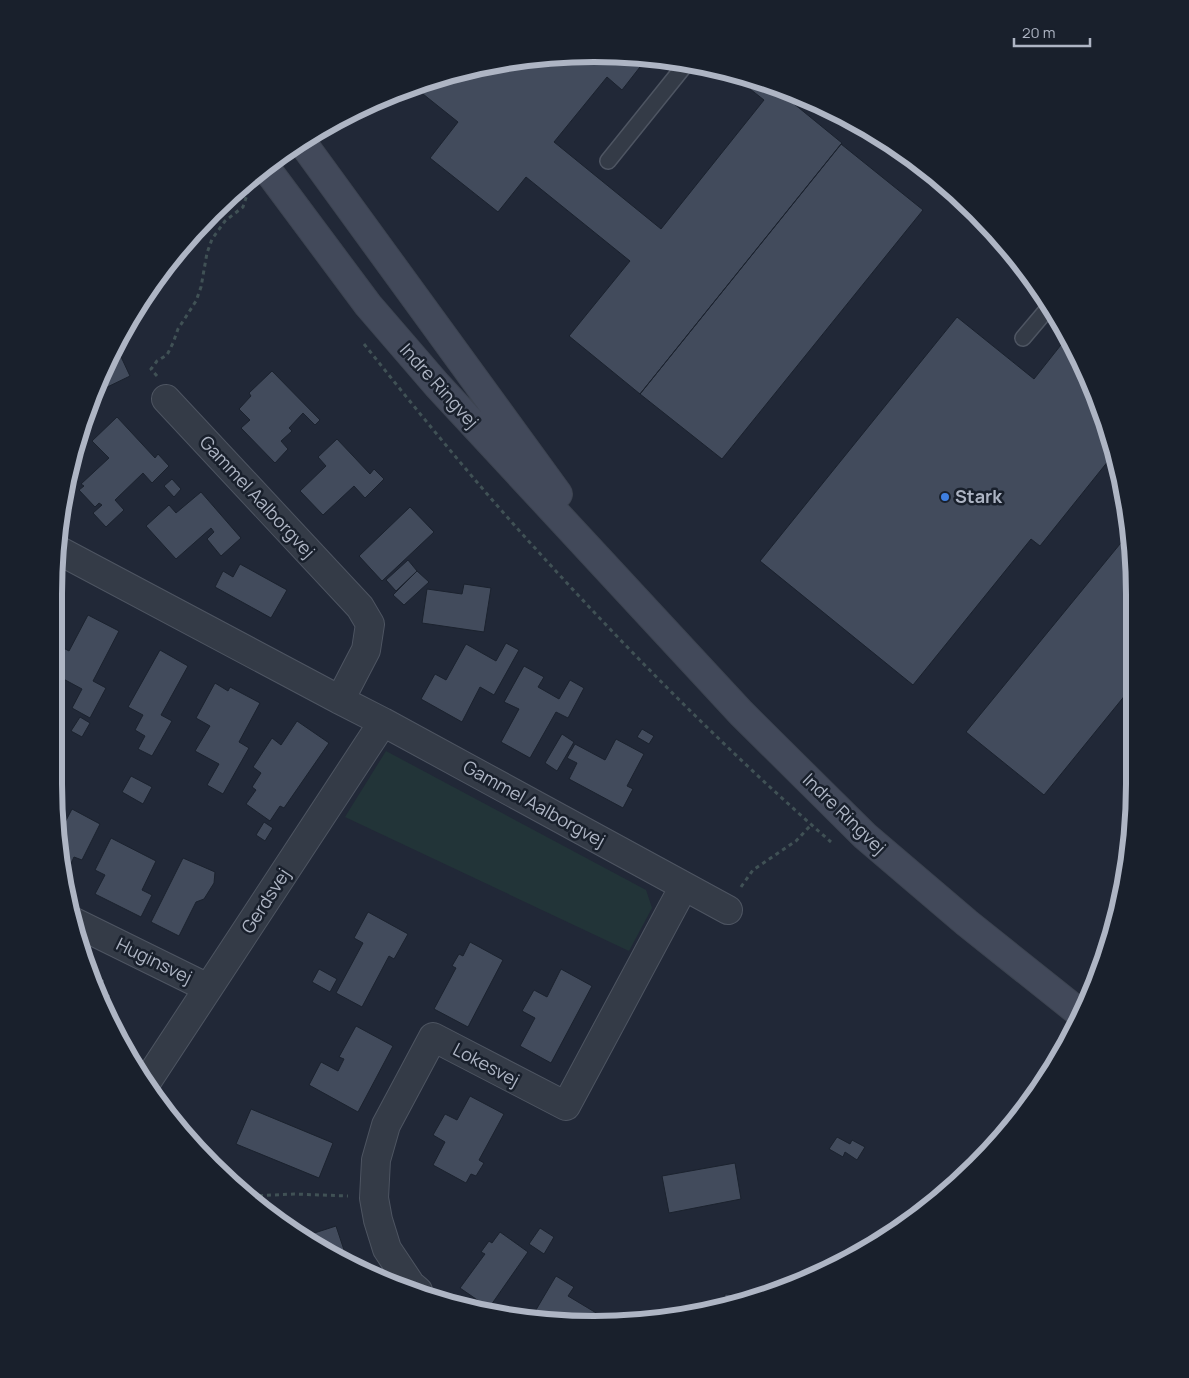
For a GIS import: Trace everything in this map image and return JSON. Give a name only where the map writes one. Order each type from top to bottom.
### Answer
[{"type":"street","name":"Indre Ringvej","points":[[306,148],[628,590]]},
{"type":"street","name":"Indre Ringvej","points":[[261,180],[437,385],[741,713],[865,836],[967,923],[1076,1010]]},
{"type":"street","name":"Gammel Aalborgvej","points":[[166,399],[360,607],[370,624],[366,650],[340,700]]},
{"type":"street","name":"Gammel Aalborgvej","points":[[65,553],[383,722],[728,910]]},
{"type":"street","name":"Gerdsvej","points":[[150,1076],[383,722]]},
{"type":"street","name":"Lokesvej","points":[[409,1282],[387,1249],[378,1220],[374,1198],[376,1160],[386,1125],[433,1037],[566,1106],[684,886]]},
{"type":"street","name":"Huginsvej","points":[[83,926],[208,988]]},
{"type":"lane","points":[[608,161],[681,70]]},
{"type":"lane","points":[[1023,338],[1045,312]]},
{"type":"path","points":[[166,399],[168,389],[150,369],[157,361],[167,355],[178,329],[196,301],[212,238],[225,221],[242,207],[251,189]]},
{"type":"path","points":[[728,910],[739,889],[753,870],[796,841],[811,826]]},
{"type":"path","points":[[259,1196],[294,1194],[374,1198]]},
{"type":"shaded area","points":[[386,751],[646,890],[652,908],[629,951],[345,817]]},
{"type":"building","points":[[594,62],[641,65],[622,90],[607,77],[554,142],[661,229],[764,100],[750,89],[752,87],[794,102],[793,103],[842,143],[640,394],[569,336],[630,261],[526,177],[498,212],[430,158],[458,122],[420,92],[457,81],[525,67]]},
{"type":"building","points":[[841,144],[923,210],[722,459],[640,394]]},
{"type":"building","name":"Stark","points":[[957,317],[1034,379],[1063,343],[1086,391],[1109,460],[1040,546],[1031,539],[913,685],[760,561]]},
{"type":"building","points":[[120,354],[130,376],[104,389]]},
{"type":"building","points":[[272,371],[320,420],[315,425],[303,413],[289,428],[292,431],[281,441],[288,449],[275,463],[241,428],[250,420],[239,409],[251,396],[249,393]]},
{"type":"building","points":[[117,417],[155,458],[158,454],[169,466],[152,483],[143,473],[115,500],[124,510],[106,527],[93,513],[102,505],[99,503],[95,507],[79,490],[84,486],[81,484],[109,458],[92,441]]},
{"type":"building","points":[[337,439],[370,474],[374,469],[384,479],[365,498],[354,486],[323,515],[300,491],[326,466],[318,457]]},
{"type":"building","points":[[172,479],[181,489],[174,497],[164,486]]},
{"type":"building","points":[[201,492],[241,538],[221,556],[207,539],[214,532],[211,528],[176,559],[146,526],[169,505],[176,513]]},
{"type":"building","points":[[410,507],[434,532],[382,581],[359,556]]},
{"type":"building","points":[[1123,540],[1126,594],[1126,694],[1044,795],[966,732]]},
{"type":"building","points":[[408,560],[417,571],[396,591],[386,580]]},
{"type":"building","points":[[240,564],[287,590],[271,618],[215,587],[223,571],[233,577]]},
{"type":"building","points":[[417,571],[429,582],[404,605],[393,595]]},
{"type":"building","points":[[464,584],[491,588],[484,632],[422,623],[427,589],[462,594]]},
{"type":"building","points":[[88,615],[119,631],[93,681],[106,688],[90,718],[72,708],[82,689],[62,678],[62,647],[69,651]]},
{"type":"building","points":[[506,643],[519,650],[494,695],[480,687],[462,722],[421,699],[435,674],[446,680],[466,644],[496,661]]},
{"type":"building","points":[[160,650],[188,666],[161,715],[172,721],[152,756],[138,749],[145,736],[135,730],[143,715],[128,707]]},
{"type":"building","points":[[524,666],[544,677],[538,687],[559,699],[570,680],[584,688],[568,718],[556,712],[530,758],[501,742],[519,709],[504,702]]},
{"type":"building","points":[[215,683],[228,691],[230,687],[260,703],[239,742],[249,748],[223,794],[207,785],[219,764],[195,751],[210,726],[196,718]]},
{"type":"building","points":[[80,717],[90,723],[82,737],[71,731]]},
{"type":"building","points":[[297,721],[329,743],[284,808],[280,806],[270,821],[246,804],[256,790],[252,787],[261,773],[253,767],[272,738],[281,745]]},
{"type":"building","points":[[642,729],[654,736],[649,744],[637,737]]},
{"type":"building","points":[[562,734],[574,742],[557,771],[545,763]]},
{"type":"building","points":[[616,739],[644,754],[627,786],[633,789],[623,808],[569,779],[577,763],[567,758],[575,744],[605,760]]},
{"type":"building","points":[[131,776],[152,787],[143,804],[122,792]]},
{"type":"building","points":[[72,809],[100,824],[82,860],[74,857],[69,867],[67,853],[64,823]]},
{"type":"building","points":[[264,822],[273,828],[265,841],[256,835]]},
{"type":"building","points":[[111,838],[156,861],[142,890],[152,895],[141,917],[95,894],[105,875],[95,870]]},
{"type":"building","points":[[183,858],[215,872],[214,883],[204,899],[196,902],[179,936],[151,922]]},
{"type":"building","points":[[368,912],[408,934],[394,959],[389,956],[362,1007],[336,993],[363,943],[354,938]]},
{"type":"building","points":[[470,942],[503,960],[468,1027],[434,1009],[456,968],[452,966],[459,954],[463,956]]},
{"type":"building","points":[[319,969],[337,979],[330,992],[312,982]]},
{"type":"building","points":[[561,969],[592,986],[551,1063],[520,1046],[535,1018],[522,1011],[534,990],[547,997]]},
{"type":"building","points":[[99,977],[105,980],[102,985]]},
{"type":"building","points":[[105,992],[111,995],[109,1000]]},
{"type":"building","points":[[356,1026],[393,1046],[358,1112],[309,1085],[321,1062],[338,1071],[344,1059],[339,1057]]},
{"type":"building","points":[[470,1096],[504,1114],[479,1160],[484,1163],[476,1176],[471,1174],[466,1183],[433,1165],[445,1142],[433,1135],[445,1114],[457,1120]]},
{"type":"building","points":[[251,1109],[333,1143],[319,1178],[236,1144]]},
{"type":"building","points":[[837,1137],[850,1144],[852,1140],[865,1147],[857,1160],[845,1152],[843,1157],[829,1149]]},
{"type":"building","points":[[735,1163],[741,1199],[669,1213],[662,1176]]},
{"type":"building","points":[[336,1226],[345,1253],[328,1244],[312,1234]]},
{"type":"building","points":[[540,1228],[554,1237],[544,1254],[529,1244]]},
{"type":"building","points":[[500,1232],[528,1252],[491,1305],[481,1303],[460,1288],[485,1254],[481,1252],[489,1241],[492,1243]]},
{"type":"building","points":[[556,1276],[574,1287],[568,1296],[601,1316],[594,1316],[535,1312]]},
{"type":"building","points":[[737,1293],[744,1293],[725,1299],[725,1294],[737,1295]]},
{"type":"place","name":"Stark","points":[[945,497]]}]
